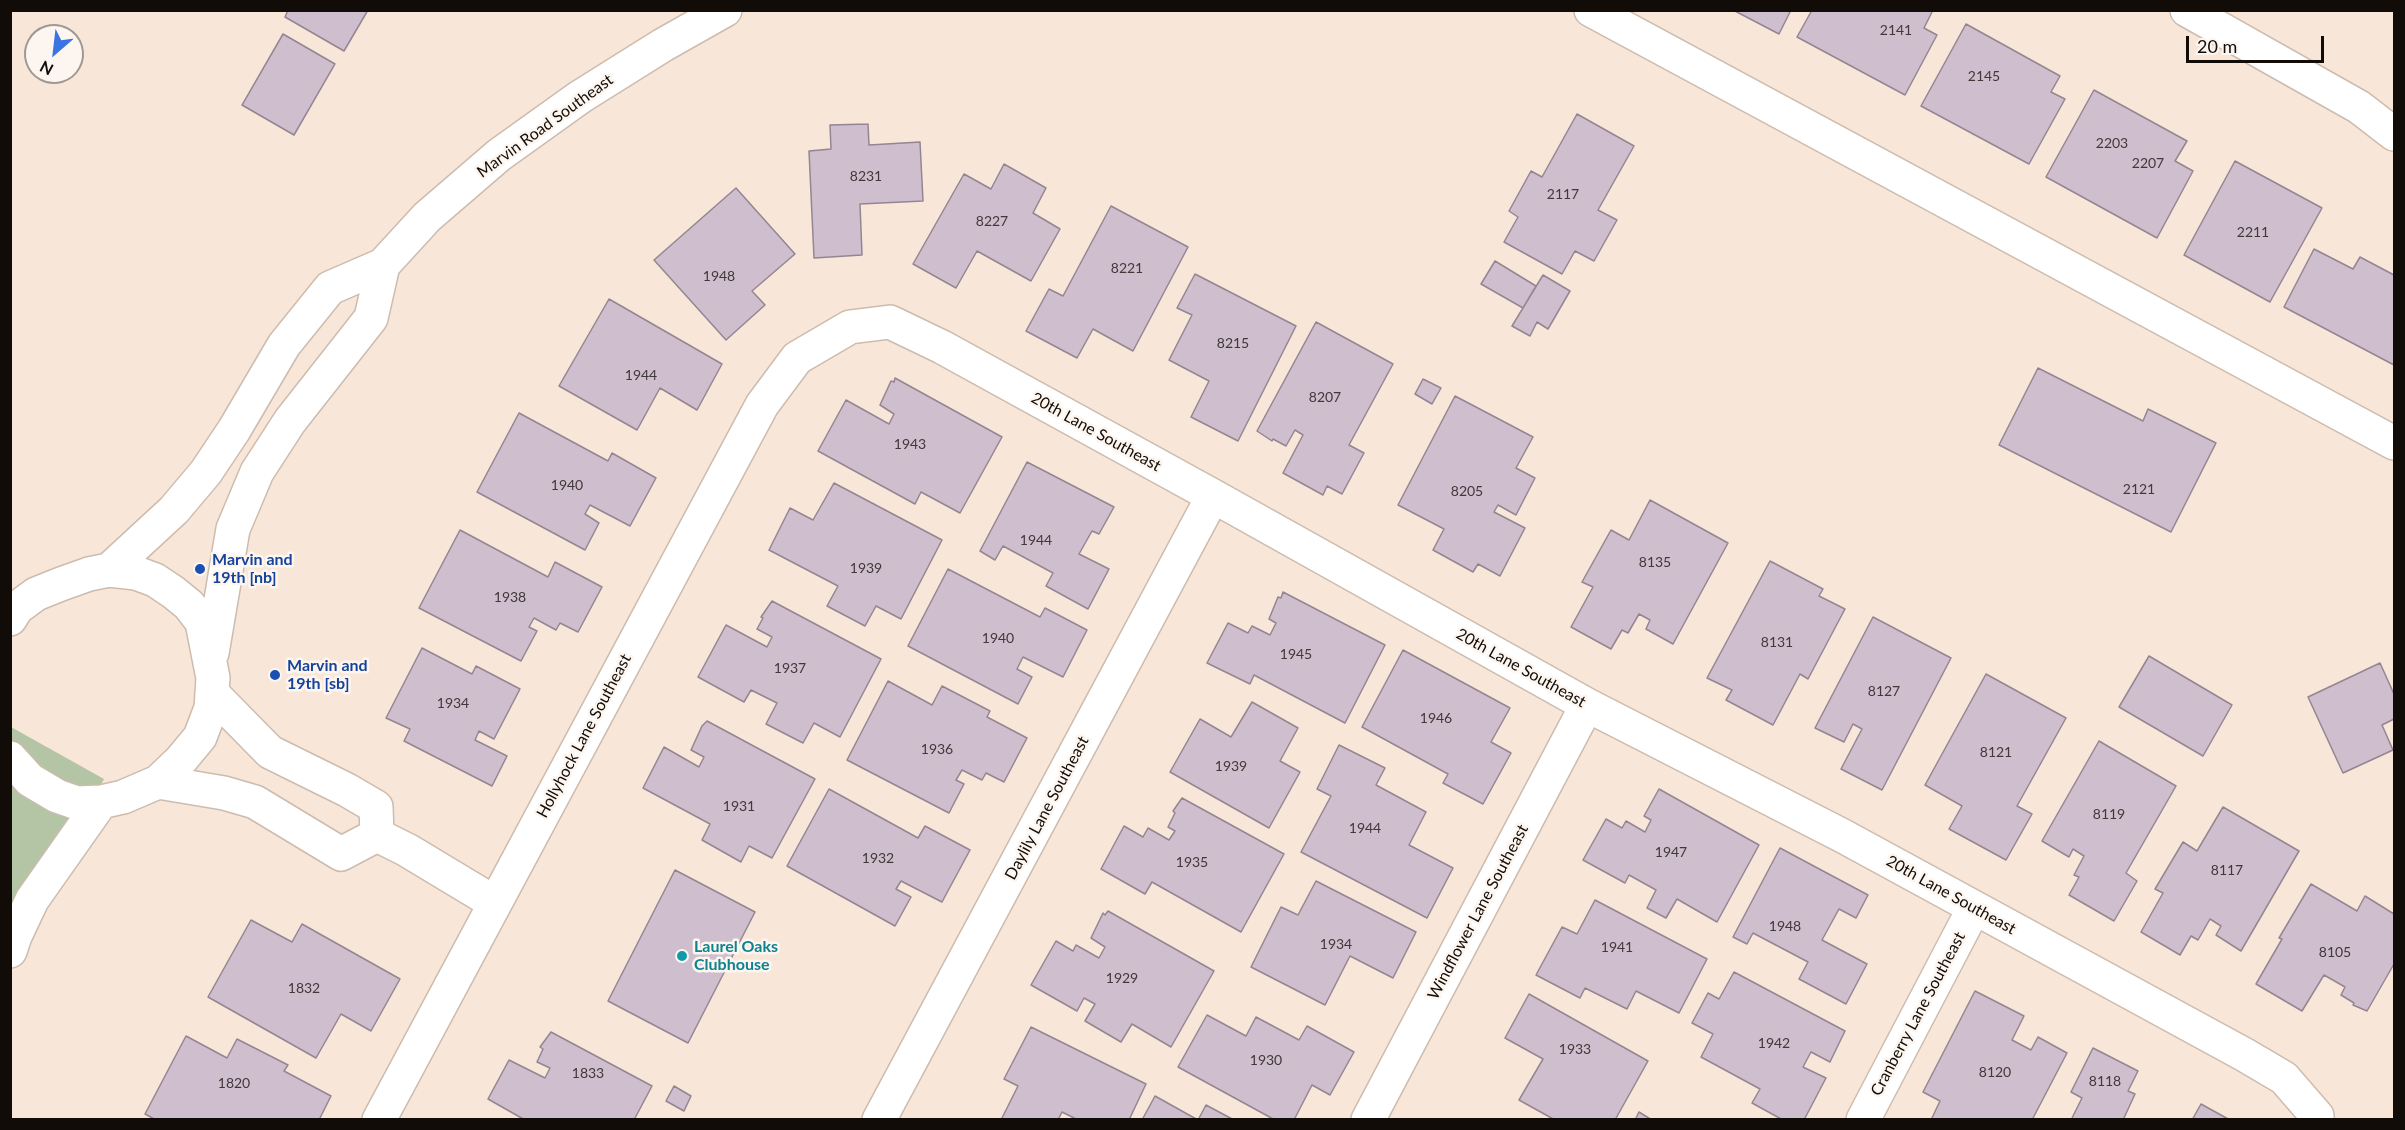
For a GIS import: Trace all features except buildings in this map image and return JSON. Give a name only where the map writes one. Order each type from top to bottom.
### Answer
[{"type":"street","name":"Marvin Road Southeast","points":[[109,570],[174,510],[206,472],[234,430],[284,345],[330,288],[383,266],[427,218],[499,155],[579,97],[725,10]]},
{"type":"street","points":[[1591,10],[2394,443]]},
{"type":"street","points":[[2187,10],[2359,107],[2394,134]]},
{"type":"street","name":"Marvin Road Southeast","points":[[210,659],[232,529],[253,482],[290,421],[371,318],[383,266]]},
{"type":"street","name":"20th Lane Southeast","points":[[798,358],[850,327],[890,322],[942,347],[1587,705],[1843,836],[2245,1054],[2284,1078],[2318,1116],[2317,1119]]},
{"type":"street","name":"Hollyhock Lane Southeast","points":[[379,1119],[762,405],[798,358]]},
{"type":"street","name":"Daylily Lane Southeast","points":[[879,1119],[1213,496]]},
{"type":"street","points":[[10,619],[17,608],[23,589],[109,570],[136,573],[154,580],[189,605],[202,622],[210,659],[212,693],[211,708],[200,737],[180,761],[158,782],[123,797],[101,802],[77,803],[57,796],[30,780],[10,758]]},
{"type":"street","points":[[212,693],[270,752],[376,807],[377,835]]},
{"type":"street","name":"Windflower Lane Southeast","points":[[1368,1119],[1587,705]]},
{"type":"street","points":[[158,782],[224,793],[255,802],[341,854],[377,835]]},
{"type":"street","points":[[10,951],[32,900],[101,802]]},
{"type":"street","points":[[377,835],[495,903]]},
{"type":"street","name":"Cranberry Lane Southeast","points":[[1863,1119],[1974,908]]},
{"type":"green space","points":[[11,727],[104,779],[11,960]]},
{"type":"place","name":"Marvin and 19th [nb]","points":[[200,569]]},
{"type":"place","name":"Marvin and 19th [sb]","points":[[275,675]]},
{"type":"place","name":"Laurel Oaks Clubhouse","points":[[682,956]]}]
